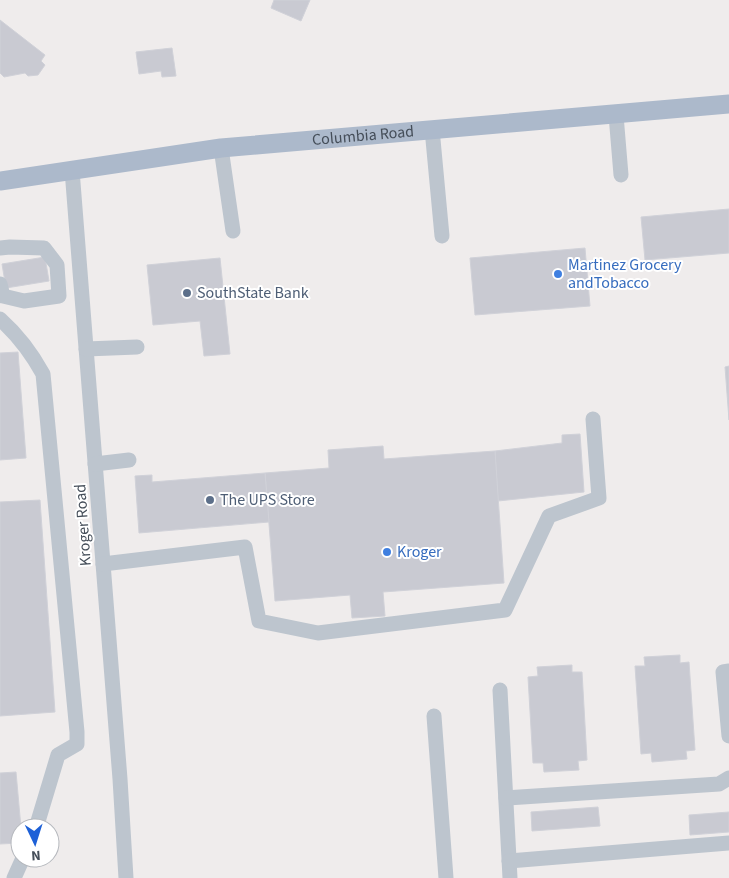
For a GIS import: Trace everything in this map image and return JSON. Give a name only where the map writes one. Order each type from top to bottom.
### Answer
[{"type":"main road","name":"Columbia Road","points":[[0,181],[221,148],[729,104]]},
{"type":"street","points":[[616,115],[622,175]]},
{"type":"street","points":[[432,129],[442,236]]},
{"type":"street","points":[[221,148],[233,230]]},
{"type":"street","name":"Kroger Road","points":[[72,170],[120,779],[126,878]]},
{"type":"street","points":[[0,248],[44,248],[57,265],[59,296],[24,301],[3,296],[0,284]]},
{"type":"street","points":[[0,319],[16,332],[43,374],[77,732],[77,744],[58,755],[39,818]]},
{"type":"street","points":[[86,348],[137,346]]},
{"type":"street","points":[[103,564],[245,547],[259,621],[318,633],[506,610],[549,516],[599,498],[593,419]]},
{"type":"street","points":[[95,464],[129,460]]},
{"type":"street","points":[[729,671],[723,672],[729,736]]},
{"type":"street","points":[[500,690],[510,878]]},
{"type":"street","points":[[434,716],[446,878]]},
{"type":"street","points":[[506,798],[718,784],[729,778]]},
{"type":"street","points":[[509,861],[729,843]]},
{"type":"building","points":[[274,0],[310,0],[301,21],[271,8]]},
{"type":"building","points":[[0,20],[45,55],[41,61],[45,65],[38,75],[28,76],[25,73],[4,77],[0,73]]},
{"type":"building","points":[[172,48],[176,76],[162,77],[161,71],[139,74],[136,52]]},
{"type":"building","points":[[729,209],[729,253],[645,260],[641,217]]},
{"type":"building","points":[[585,248],[590,306],[475,315],[470,258]]},
{"type":"building","points":[[45,257],[49,281],[6,288],[2,264]]},
{"type":"building","name":"SouthState Bank","points":[[220,258],[230,354],[204,356],[200,321],[153,325],[147,265]]},
{"type":"building","points":[[18,352],[26,458],[0,460],[0,353]]},
{"type":"building","points":[[729,366],[729,420],[725,367]]},
{"type":"building","points":[[580,434],[584,492],[498,501],[495,451],[562,443],[562,435]]},
{"type":"building","name":"Kroger","points":[[383,446],[384,459],[495,451],[504,583],[383,592],[385,616],[352,618],[350,595],[275,601],[265,473],[329,468],[328,450]]},
{"type":"building","points":[[265,473],[269,522],[139,533],[135,476],[152,475],[152,482]]},
{"type":"building","points":[[40,500],[55,712],[0,716],[0,502]]},
{"type":"building","points":[[680,655],[680,663],[689,662],[695,750],[686,751],[687,759],[652,762],[651,753],[641,754],[635,666],[645,666],[644,657]]},
{"type":"building","points":[[572,665],[572,672],[582,672],[587,760],[578,761],[579,770],[544,772],[543,763],[533,763],[528,677],[538,676],[537,667]]},
{"type":"building","points":[[16,772],[20,818],[10,818],[10,844],[0,844],[0,773]]},
{"type":"building","points":[[598,807],[600,826],[532,831],[531,812]]},
{"type":"building","points":[[729,812],[729,832],[690,835],[689,815]]},
{"type":"place","name":"Martinez Grocery andTobacco","points":[[558,274]]},
{"type":"place","name":"SouthState Bank","points":[[187,293]]},
{"type":"place","name":"The UPS Store","points":[[210,500]]},
{"type":"place","name":"Kroger","points":[[387,552]]}]
